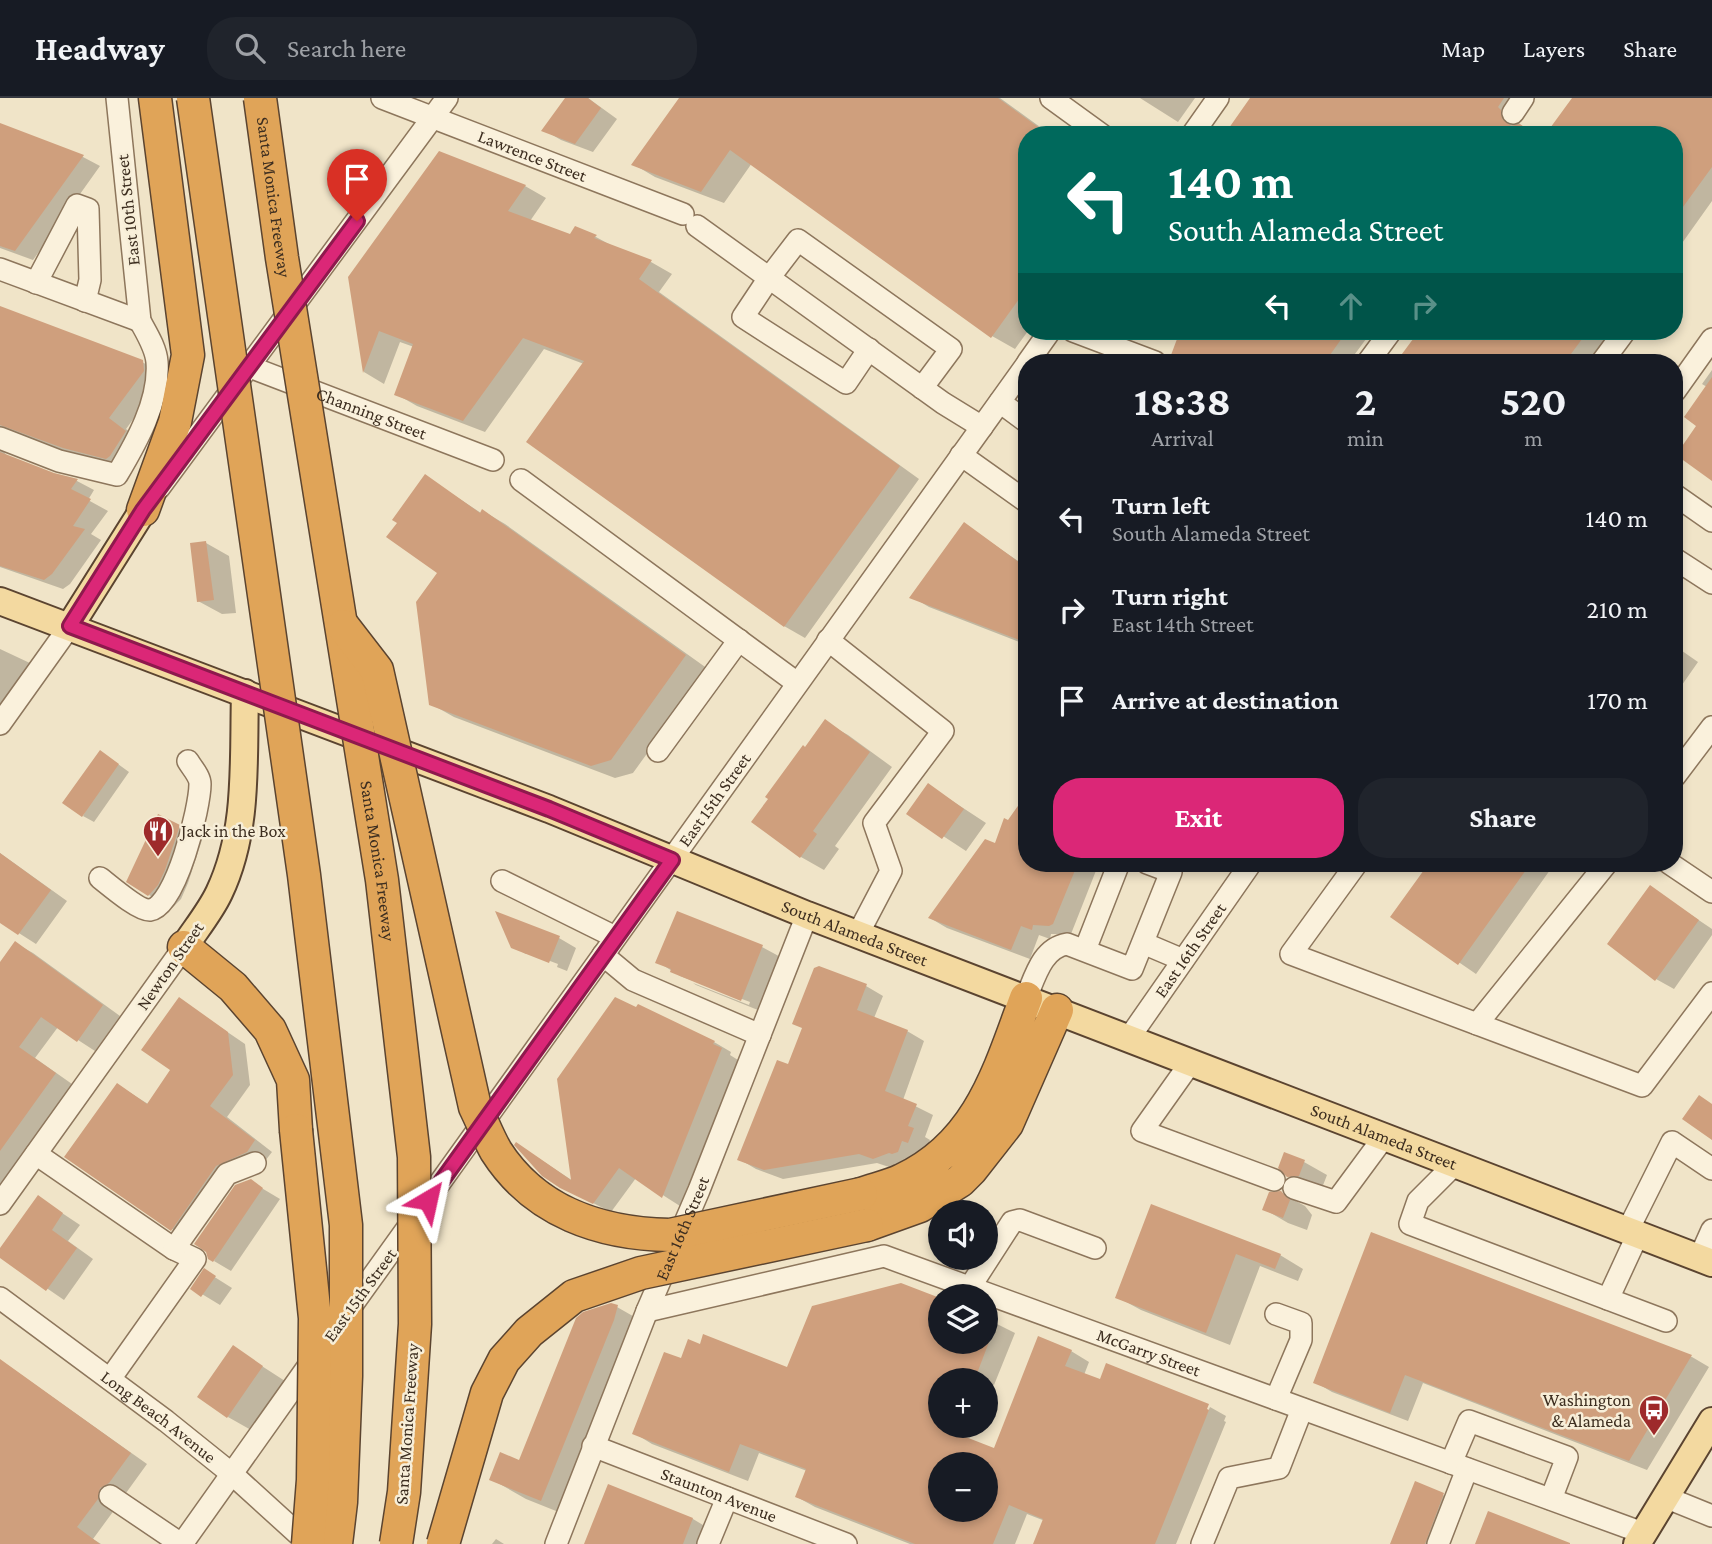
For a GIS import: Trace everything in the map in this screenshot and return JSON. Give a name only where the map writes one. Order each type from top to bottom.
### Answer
[{"type":"highway","points":[[143,510],[175,422],[188,355],[155,98]]},
{"type":"highway","points":[[193,98],[304,875],[346,1225],[346,1376],[341,1502],[336,1544]]},
{"type":"highway","name":"Santa Monica Freeway","points":[[260,98],[284,272],[382,880],[414,1157],[415,1324],[404,1492],[396,1544]]},
{"type":"highway","points":[[342,624],[377,670],[475,1107],[497,1151],[528,1189],[561,1211],[590,1224],[641,1235],[670,1235],[862,1194],[902,1180],[935,1160],[966,1132],[993,1087],[1026,998]]},
{"type":"highway","points":[[184,947],[233,987],[270,1030],[293,1080],[315,1318],[313,1480],[309,1544]]},
{"type":"highway","points":[[443,1544],[487,1393],[504,1360],[529,1332],[574,1296],[641,1273],[867,1225],[920,1206],[960,1181],[1007,1124],[1057,1010]]},
{"type":"main road","points":[[70,626],[143,510]]},
{"type":"main road","name":"South Alameda Street","points":[[0,601],[549,809],[807,915],[1706,1261]]},
{"type":"main road","name":"Newton Street","points":[[184,947],[219,895],[233,857],[242,816],[245,693]]},
{"type":"main road","points":[[1640,1538],[1712,1421]]},
{"type":"street","name":"East 10th Street","points":[[0,438],[60,461],[117,475],[151,408],[157,361],[140,321],[117,98]]},
{"type":"street","name":"Lawrence Street","points":[[382,98],[690,220],[922,388],[982,427]]},
{"type":"street","points":[[143,510],[447,98]]},
{"type":"street","points":[[1051,98],[1090,126]]},
{"type":"street","points":[[1198,126],[1218,98]]},
{"type":"street","points":[[36,283],[77,205],[88,209],[90,279],[85,301]]},
{"type":"street","points":[[869,349],[846,383],[743,317],[798,240],[951,349],[922,388]]},
{"type":"street","points":[[0,269],[140,321]]},
{"type":"street","points":[[1683,380],[1712,339]]},
{"type":"street","points":[[1097,340],[1134,354]]},
{"type":"street","name":"Channing Street","points":[[250,367],[493,460]]},
{"type":"street","name":"East 15th Street","points":[[182,1544],[797,683],[1018,379]]},
{"type":"street","points":[[1000,402],[1018,415]]},
{"type":"street","points":[[961,455],[1018,496]]},
{"type":"street","points":[[521,480],[797,683]]},
{"type":"street","points":[[1683,501],[1712,521]]},
{"type":"street","points":[[1683,564],[1704,578]]},
{"type":"street","points":[[0,724],[70,626]]},
{"type":"street","points":[[658,751],[739,640]]},
{"type":"street","points":[[828,640],[943,731],[874,823],[891,871],[858,934]]},
{"type":"street","points":[[1683,765],[1710,730]]},
{"type":"street","points":[[100,878],[141,907],[150,910],[161,905],[197,820],[201,781],[188,761]]},
{"type":"street","points":[[1085,950],[1115,872]]},
{"type":"street","points":[[1026,998],[1045,956],[1057,945],[1067,944],[1132,969],[1171,872]]},
{"type":"street","name":"East 16th Street","points":[[1129,1038],[1245,872]]},
{"type":"street","points":[[1350,872],[1291,954],[1642,1086],[1712,993]]},
{"type":"street","points":[[1477,1024],[1601,872]]},
{"type":"street","points":[[1682,872],[1712,892]]},
{"type":"street","points":[[502,881],[615,937]]},
{"type":"street","name":"East 16th Street","points":[[556,1544],[646,1311],[699,1190],[807,915]]},
{"type":"street","points":[[1143,943],[1183,960]]},
{"type":"street","name":"Newton Street","points":[[0,1204],[184,947]]},
{"type":"street","points":[[603,955],[633,980],[760,1035]]},
{"type":"street","points":[[1191,1062],[1142,1131],[1274,1180]]},
{"type":"street","points":[[1294,1188],[1336,1202],[1384,1137]]},
{"type":"street","points":[[1608,1299],[1633,1232],[1672,1142],[1712,1169]]},
{"type":"street","points":[[36,1154],[174,1249],[195,1259],[110,1379]]},
{"type":"street","points":[[174,1249],[227,1174],[255,1163]]},
{"type":"street","points":[[1455,1164],[1418,1201],[1410,1224],[1666,1321]]},
{"type":"street","points":[[972,1284],[1012,1222],[1020,1220],[1095,1248]]},
{"type":"street","points":[[1706,1261],[1712,1230]]},
{"type":"street","name":"McGarry Street","points":[[646,1311],[884,1256],[962,1284]]},
{"type":"street","name":"McGarry Street","points":[[998,1297],[1551,1499],[1640,1538]]},
{"type":"street","name":"Long Beach Avenue","points":[[0,1298],[166,1421],[232,1474],[309,1544]]},
{"type":"street","points":[[1276,1314],[1301,1323],[1301,1340],[1276,1399]]},
{"type":"street","points":[[1202,1544],[1229,1478],[1279,1468],[1302,1409]]},
{"type":"street","points":[[1438,1544],[1469,1421],[1567,1457],[1551,1499]]},
{"type":"street","name":"Staunton Avenue","points":[[593,1446],[846,1544]]},
{"type":"street","points":[[110,1496],[182,1544]]},
{"type":"street","points":[[1665,1497],[1712,1516]]},
{"type":"street","points":[[708,1544],[727,1498]]},
{"type":"building","points":[[565,98],[588,98],[601,108],[575,144],[541,131]]},
{"type":"building","points":[[679,98],[998,98],[1037,126],[1018,126],[1018,300],[991,338],[730,150],[701,192],[631,165]]},
{"type":"building","points":[[1250,98],[1504,98],[1498,107],[1502,119],[1511,126],[1230,126]]},
{"type":"building","points":[[1572,98],[1712,98],[1712,167],[1683,207],[1683,126],[1552,126]]},
{"type":"building","points":[[0,123],[84,155],[15,251],[0,246]]},
{"type":"building","points":[[439,151],[526,185],[508,211],[570,234],[575,226],[597,235],[594,238],[652,260],[639,279],[900,466],[784,627],[526,442],[584,361],[523,338],[463,421],[394,395],[413,344],[379,331],[363,373],[348,277]]},
{"type":"building","points":[[0,306],[143,360],[144,371],[109,418],[126,431],[106,459],[63,448],[0,425]]},
{"type":"building","points":[[1177,340],[1341,340],[1331,354],[1171,354]]},
{"type":"building","points":[[1412,340],[1581,340],[1571,354],[1402,354]]},
{"type":"building","points":[[1712,377],[1712,481],[1683,460],[1683,445],[1696,426],[1684,417]]},
{"type":"building","points":[[0,452],[54,473],[78,479],[71,489],[91,499],[73,526],[85,529],[52,574],[44,580],[0,566]]},
{"type":"building","points":[[425,474],[480,513],[482,509],[686,655],[611,760],[591,766],[429,705],[416,602],[437,573],[386,537],[397,523],[392,520]]},
{"type":"building","points":[[964,522],[1018,561],[1018,640],[909,598]]},
{"type":"building","points":[[206,541],[214,600],[197,602],[190,543]]},
{"type":"building","points":[[825,719],[870,752],[813,831],[817,834],[800,858],[751,822],[768,799],[765,797]]},
{"type":"building","points":[[100,750],[119,764],[82,817],[62,803]]},
{"type":"building","points":[[928,783],[964,809],[942,839],[906,814]]},
{"type":"building","points":[[1018,806],[1018,872],[1074,872],[1053,924],[1033,925],[1032,930],[1021,926],[1011,950],[928,918],[985,839],[995,843],[1004,818],[1008,820]]},
{"type":"building","name":"Jack in the Box","points":[[158,814],[180,825],[165,870],[158,885],[148,896],[126,882]]},
{"type":"building","points":[[0,853],[51,890],[18,935],[0,923]]},
{"type":"building","points":[[1422,872],[1525,872],[1458,965],[1390,917]]},
{"type":"building","points":[[1650,885],[1699,920],[1655,981],[1607,944]]},
{"type":"building","points":[[495,911],[560,936],[549,963],[511,948]]},
{"type":"building","points":[[677,911],[763,945],[741,1001],[670,972],[671,969],[655,963]]},
{"type":"building","points":[[15,941],[103,1005],[77,1042],[41,1017],[19,1047],[56,1073],[0,1151],[0,962]]},
{"type":"building","points":[[819,966],[867,984],[857,1010],[908,1030],[885,1091],[917,1104],[908,1126],[914,1128],[908,1143],[902,1141],[898,1152],[892,1154],[873,1159],[859,1154],[764,1170],[737,1160],[777,1060],[788,1064],[802,1028],[792,1024],[814,968]]},
{"type":"building","points":[[179,997],[228,1032],[233,1075],[210,1106],[255,1140],[247,1152],[216,1166],[171,1231],[64,1157],[117,1083],[147,1104],[170,1070],[141,1050]]},
{"type":"building","points":[[615,997],[636,1007],[638,1004],[715,1041],[713,1044],[722,1048],[662,1198],[619,1168],[593,1204],[542,1176],[514,1145],[516,1142],[571,1180],[557,1079]]},
{"type":"building","points":[[1699,1095],[1712,1104],[1712,1140],[1682,1119]]},
{"type":"building","points":[[1284,1152],[1305,1160],[1299,1176],[1287,1177],[1278,1168]]},
{"type":"building","points":[[251,1179],[263,1188],[213,1262],[208,1259],[206,1252],[194,1244],[235,1185]]},
{"type":"building","points":[[1281,1191],[1290,1200],[1283,1218],[1262,1210],[1269,1192]]},
{"type":"building","points":[[38,1195],[63,1213],[52,1230],[77,1248],[46,1291],[0,1258],[0,1248]]},
{"type":"building","points":[[1151,1204],[1281,1254],[1275,1269],[1236,1254],[1206,1333],[1115,1298]]},
{"type":"building","points":[[1371,1232],[1692,1355],[1629,1461],[1405,1375],[1390,1413],[1313,1383]]},
{"type":"building","points":[[204,1268],[216,1276],[201,1297],[190,1289]]},
{"type":"building","points":[[901,1283],[928,1293],[928,1354],[984,1354],[979,1368],[928,1368],[928,1438],[968,1438],[994,1448],[1038,1336],[1072,1350],[1065,1366],[1100,1379],[1106,1363],[1209,1404],[1209,1410],[1155,1544],[1033,1544],[1043,1519],[1009,1505],[993,1544],[915,1544],[795,1497],[806,1469],[740,1444],[729,1472],[632,1434],[664,1352],[681,1358],[688,1339],[700,1344],[703,1334],[787,1367],[812,1306]]},
{"type":"building","points":[[611,1303],[618,1305],[614,1320],[541,1501],[489,1480],[500,1452],[519,1460],[576,1318],[583,1312]]},
{"type":"building","points":[[233,1345],[263,1366],[227,1418],[197,1397]]},
{"type":"building","points":[[0,1359],[131,1453],[109,1483],[100,1488],[98,1499],[77,1527],[100,1544],[0,1544]]},
{"type":"building","points":[[1415,1481],[1444,1493],[1425,1544],[1390,1544]]},
{"type":"building","points":[[608,1484],[693,1518],[683,1544],[584,1544]]},
{"type":"building","points":[[1488,1511],[1570,1543],[1570,1544],[1475,1544]]},
{"type":"place","name":"Jack in the Box","points":[[158,858]]},
{"type":"place","name":"Washington & Alameda","points":[[1654,1437]]},
{"type":"route","points":[[357,221],[143,510],[70,626],[549,809],[672,860],[428,1200]]}]
